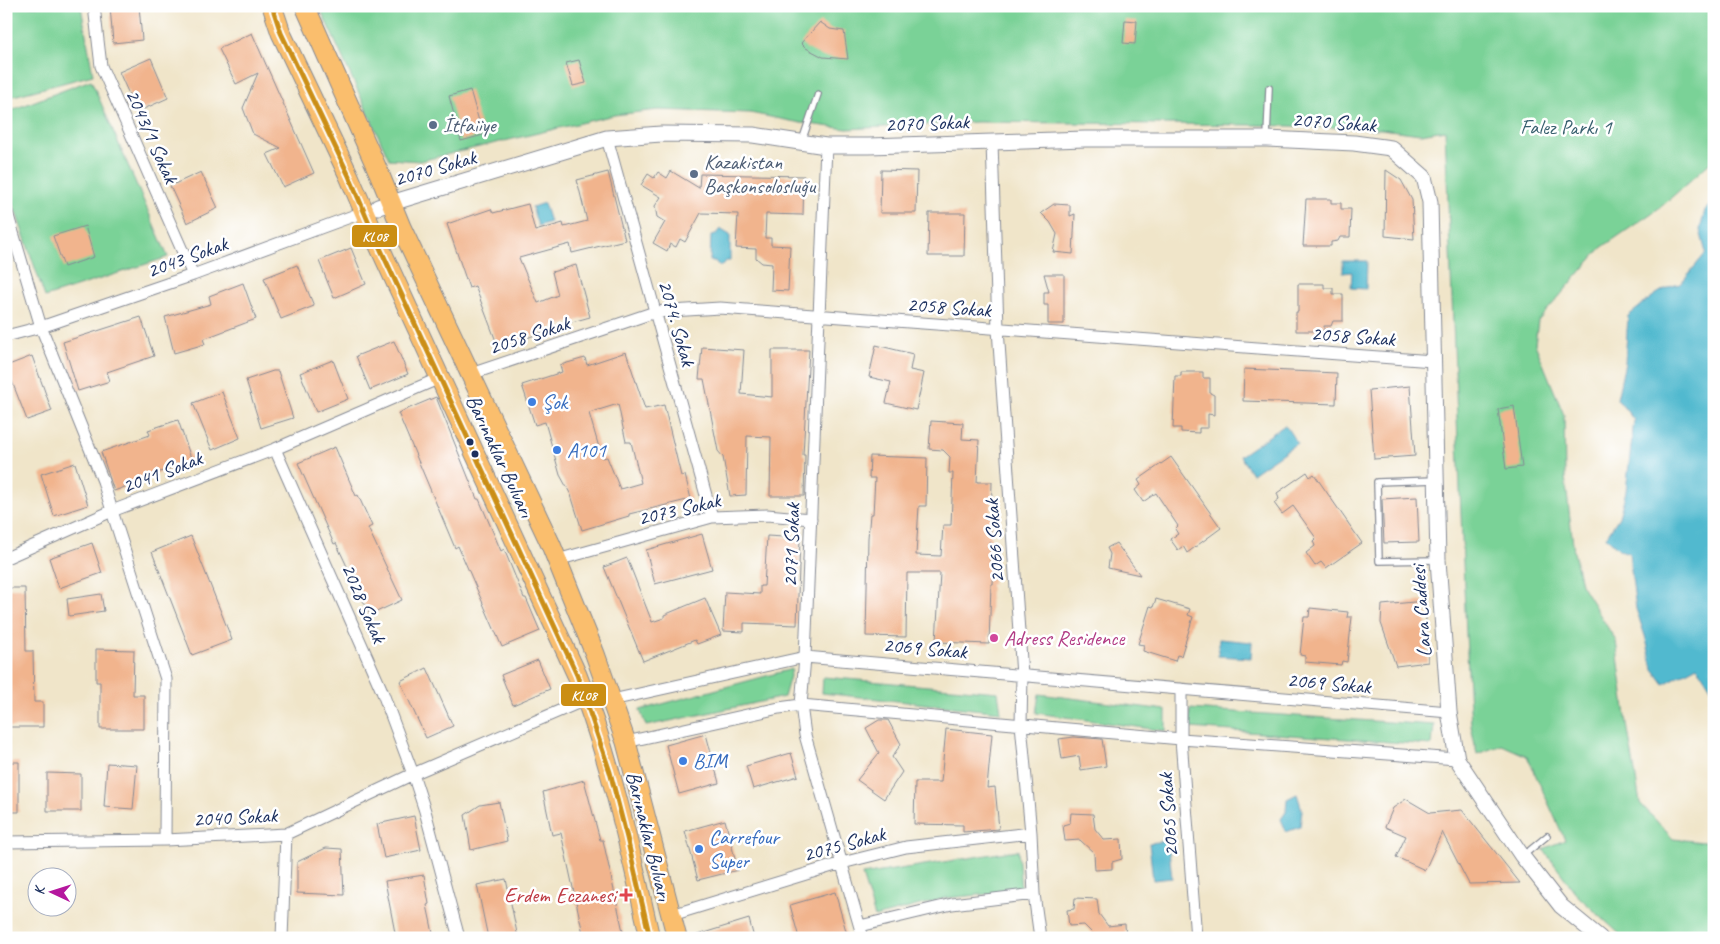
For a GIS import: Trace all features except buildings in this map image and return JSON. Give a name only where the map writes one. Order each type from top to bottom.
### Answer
[{"type":"main road","name":"Barınaklar Bulvarı","points":[[272,6],[281,33],[378,207],[401,227],[472,374],[557,560],[612,700],[626,742],[677,938]]},
{"type":"main road","name":"Barınaklar Bulvarı","points":[[305,6],[440,378],[587,699],[604,748],[619,802],[650,938]]},
{"type":"street","name":"2043/1 Sokak","points":[[94,6],[101,66],[193,275]]},
{"type":"street","name":"2070 Sokak","points":[[378,207],[607,138],[661,134],[744,135],[826,146],[1085,139],[1267,139],[1354,143],[1391,148],[1424,177],[1430,202],[1431,229]]},
{"type":"street","name":"2074. Sokak","points":[[607,138],[712,517]]},
{"type":"street","name":"2066 Sokak","points":[[992,142],[998,329],[1022,675],[1021,724],[1031,833],[1034,894],[1040,938]]},
{"type":"street","name":"2071 Sokak","points":[[826,146],[802,705],[805,736],[862,932]]},
{"type":"street","name":"2043 Sokak","points":[[6,336],[41,327],[193,275],[378,207]]},
{"type":"street","name":"2041 Sokak","points":[[6,208],[41,327],[103,481],[112,512],[275,449],[440,378]]},
{"type":"street","name":"Lara Caddesi","points":[[1431,229],[1438,560],[1449,712],[1457,759],[1522,856],[1561,906],[1600,938]]},
{"type":"street","name":"2058 Sokak","points":[[472,374],[655,312],[720,308],[1433,361]]},
{"type":"street","name":"2028 Sokak","points":[[275,449],[382,691],[413,774]]},
{"type":"street","points":[[6,558],[112,512],[166,679],[165,840]]},
{"type":"street","name":"2073 Sokak","points":[[557,560],[712,517],[767,515],[811,518]]},
{"type":"street","name":"2069 Sokak","points":[[612,700],[805,657],[1449,712]]},
{"type":"street","name":"2065 Sokak","points":[[1181,689],[1181,739],[1196,938]]},
{"type":"street","name":"2040 Sokak","points":[[6,842],[165,840],[286,834],[413,774],[587,699]]},
{"type":"street","points":[[626,742],[778,708],[802,705],[1181,739],[1457,759]]},
{"type":"street","points":[[413,774],[425,811],[459,938]]},
{"type":"street","name":"2075 Sokak","points":[[672,915],[842,863],[906,847],[1031,833]]},
{"type":"street","points":[[282,938],[286,834]]},
{"type":"street","points":[[862,932],[952,904],[1034,894]]},
{"type":"lane","points":[[1267,139],[1269,88]]},
{"type":"lane","points":[[802,143],[818,94]]},
{"type":"lane","points":[[1436,480],[1377,482],[1380,561],[1438,560]]},
{"type":"lane","points":[[1522,856],[1547,836]]},
{"type":"green space","points":[[6,6],[81,6],[93,75],[6,98]]},
{"type":"green space","name":"Falez Parkı 1","points":[[319,6],[1714,6],[1714,159],[1662,206],[1601,248],[1538,321],[1535,344],[1564,415],[1565,477],[1574,552],[1581,584],[1616,641],[1640,803],[1673,839],[1714,843],[1714,938],[1624,938],[1578,896],[1543,849],[1565,840],[1527,756],[1502,745],[1477,754],[1471,726],[1466,634],[1445,130],[1421,134],[1381,129],[1256,125],[977,122],[847,129],[801,123],[750,113],[658,110],[614,115],[420,161],[389,159]]},
{"type":"green space","points":[[91,80],[168,257],[45,297],[6,183],[6,112]]},
{"type":"green space","points":[[792,669],[784,697],[646,726],[640,710]]},
{"type":"green space","points":[[823,677],[998,692],[1001,712],[822,693]]},
{"type":"green space","points":[[1039,694],[1166,710],[1166,731],[1036,713]]},
{"type":"green space","points":[[1190,709],[1434,725],[1432,745],[1190,728]]},
{"type":"green space","points":[[1018,850],[1021,891],[946,898],[875,917],[862,875]]},
{"type":"water","points":[[1714,202],[1714,693],[1697,666],[1664,684],[1653,669],[1636,609],[1629,553],[1620,550],[1606,537],[1619,517],[1626,491],[1634,420],[1617,399],[1625,363],[1628,316],[1659,293],[1680,284],[1706,253],[1700,230],[1705,210]]},
{"type":"water","points":[[544,203],[550,222],[538,226],[532,207]]},
{"type":"water","points":[[720,229],[730,235],[730,261],[726,261],[723,265],[719,266],[715,261],[710,261],[711,235],[716,234]]},
{"type":"water","points":[[1343,261],[1367,261],[1366,289],[1351,288],[1352,272],[1343,273]]},
{"type":"water","points":[[1285,425],[1297,443],[1252,474],[1240,456]]},
{"type":"water","points":[[1219,639],[1252,642],[1251,658],[1218,656]]},
{"type":"water","points":[[1297,794],[1302,810],[1300,827],[1286,832],[1281,819],[1286,812],[1287,799]]},
{"type":"water","points":[[1168,841],[1172,878],[1153,880],[1149,843]]},
{"type":"transit line","name":"KL08","points":[[272,6],[281,33],[349,176],[375,237],[577,675],[610,772],[650,938]]},
{"type":"place","name":"İtfaiiye","points":[[433,125]]},
{"type":"place","name":"Kazakistan Başkonsolosluğu","points":[[694,174]]},
{"type":"place","name":"Şok","points":[[532,402]]},
{"type":"place","name":"A101","points":[[557,450]]},
{"type":"place","name":"Adress Residence","points":[[994,638]]},
{"type":"place","name":"BIM","points":[[683,761]]},
{"type":"place","name":"Carrefour Super","points":[[699,849]]},
{"type":"place","name":"Erdem Eczanesi","points":[[626,895]]}]
